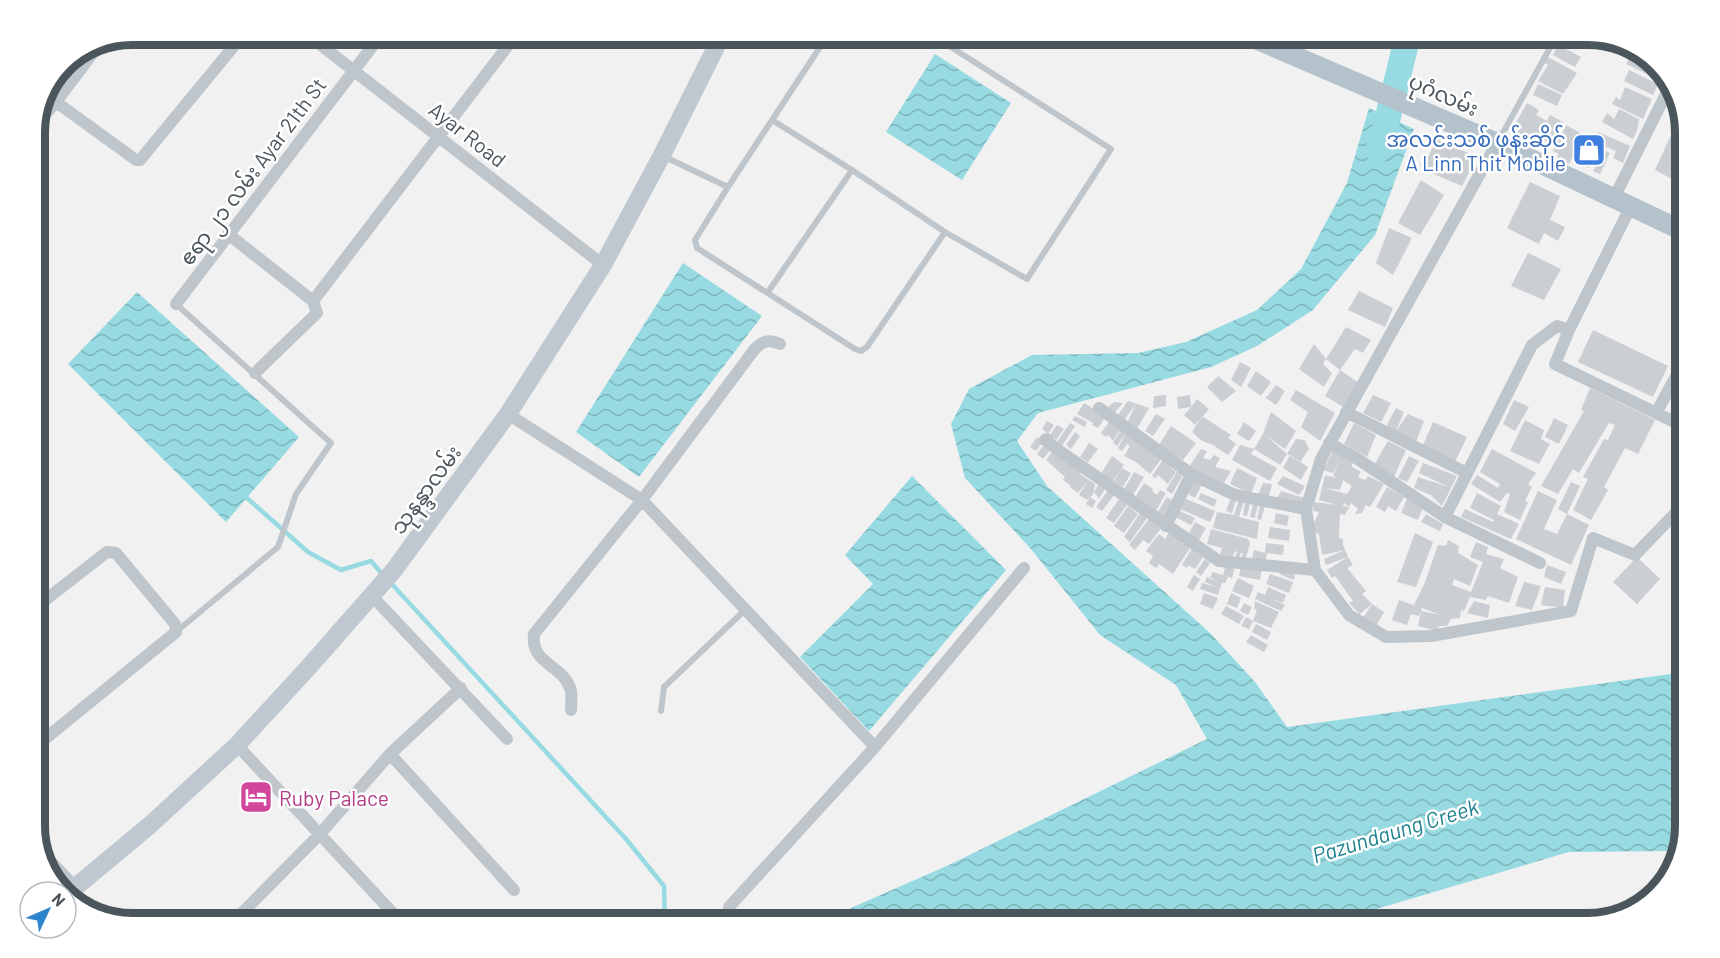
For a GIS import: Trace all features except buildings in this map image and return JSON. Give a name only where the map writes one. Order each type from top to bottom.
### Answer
[{"type":"main road","name":"သုနန္ဒာလမ်း","points":[[78,885],[150,825],[237,745],[394,570],[508,414],[603,265],[717,45]]},
{"type":"main road","name":"ပုဂံလမ်း","points":[[1272,45],[1497,143],[1675,227]]},
{"type":"street","points":[[56,102],[136,160],[140,160],[234,45]]},
{"type":"street","name":"Ayar Road","points":[[322,45],[603,265]]},
{"type":"street","name":"ဧရာ ၂၁ လမ်း Ayar 21th St","points":[[176,303],[373,45]]},
{"type":"street","points":[[313,301],[508,45]]},
{"type":"street","points":[[48,111],[90,57]]},
{"type":"street","points":[[1666,96],[1555,364],[1675,422]]},
{"type":"street","points":[[1497,143],[1320,459],[1306,509],[1316,570],[1349,615],[1386,638],[1431,636],[1571,611],[1593,538],[1635,555],[1675,513]]},
{"type":"street","points":[[228,234],[313,301],[317,314],[255,373]]},
{"type":"street","points":[[1444,517],[1532,345],[1557,326],[1569,330]]},
{"type":"street","points":[[571,710],[571,690],[563,676],[537,654],[533,643],[534,634],[642,500],[754,350],[761,342],[771,340],[780,344]]},
{"type":"street","points":[[1656,413],[1675,378]]},
{"type":"street","points":[[1099,408],[1191,474],[1235,495],[1306,509]]},
{"type":"street","points":[[1346,412],[1467,473]]},
{"type":"street","points":[[508,414],[642,500],[875,747]]},
{"type":"street","points":[[1046,439],[1060,452],[1219,561],[1316,570]]},
{"type":"street","points":[[1329,443],[1356,458],[1444,517],[1540,563]]},
{"type":"street","points":[[1166,526],[1191,474]]},
{"type":"street","points":[[45,600],[107,552],[116,553],[175,628],[45,738]]},
{"type":"street","points":[[729,907],[875,747],[1024,568]]},
{"type":"street","points":[[372,596],[507,739]]},
{"type":"street","points":[[243,912],[319,836],[390,754],[460,688]]},
{"type":"street","points":[[237,745],[392,913]]},
{"type":"street","points":[[390,754],[514,890]]},
{"type":"lane","points":[[821,45],[695,240],[697,248],[861,351],[867,347],[945,232]]},
{"type":"lane","points":[[772,120],[945,232],[1027,279],[1111,149],[949,45]]},
{"type":"lane","points":[[1497,143],[1551,45]]},
{"type":"lane","points":[[662,155],[728,187]]},
{"type":"lane","points":[[768,292],[852,170]]},
{"type":"lane","points":[[175,628],[278,547],[296,494],[331,443],[176,303]]},
{"type":"lane","points":[[661,711],[664,687],[745,610]]},
{"type":"water","points":[[935,54],[1011,103],[962,180],[886,132]]},
{"type":"water","name":"Pazundaung Creek","points":[[1369,108],[1414,129],[1375,235],[1313,310],[1257,346],[1211,367],[1038,413],[1017,441],[1047,486],[1210,633],[1255,682],[1287,727],[1675,673],[1675,826],[1671,851],[1569,852],[1363,913],[840,913],[951,864],[1207,739],[1176,685],[1100,635],[1031,549],[965,478],[951,424],[969,389],[1032,355],[1138,353],[1186,342],[1257,310],[1301,269],[1347,183]]},
{"type":"water","points":[[683,263],[762,316],[639,477],[576,432]]},
{"type":"water","points":[[137,292],[299,437],[226,522],[68,364]]},
{"type":"water","points":[[912,476],[1006,570],[869,731],[800,657],[873,584],[845,555]]},
{"type":"waterway","points":[[1378,150],[1406,45]]},
{"type":"waterway","points":[[247,498],[308,552],[341,570],[371,561],[383,575]]},
{"type":"waterway","points":[[389,581],[626,839],[664,886],[665,913]]},
{"type":"place","name":"အလင်းသစ် ဖုန်းဆိုင် A Linn Thit Mobile","points":[[1589,150]]},
{"type":"place","name":"Ruby Palace","points":[[256,797]]}]
